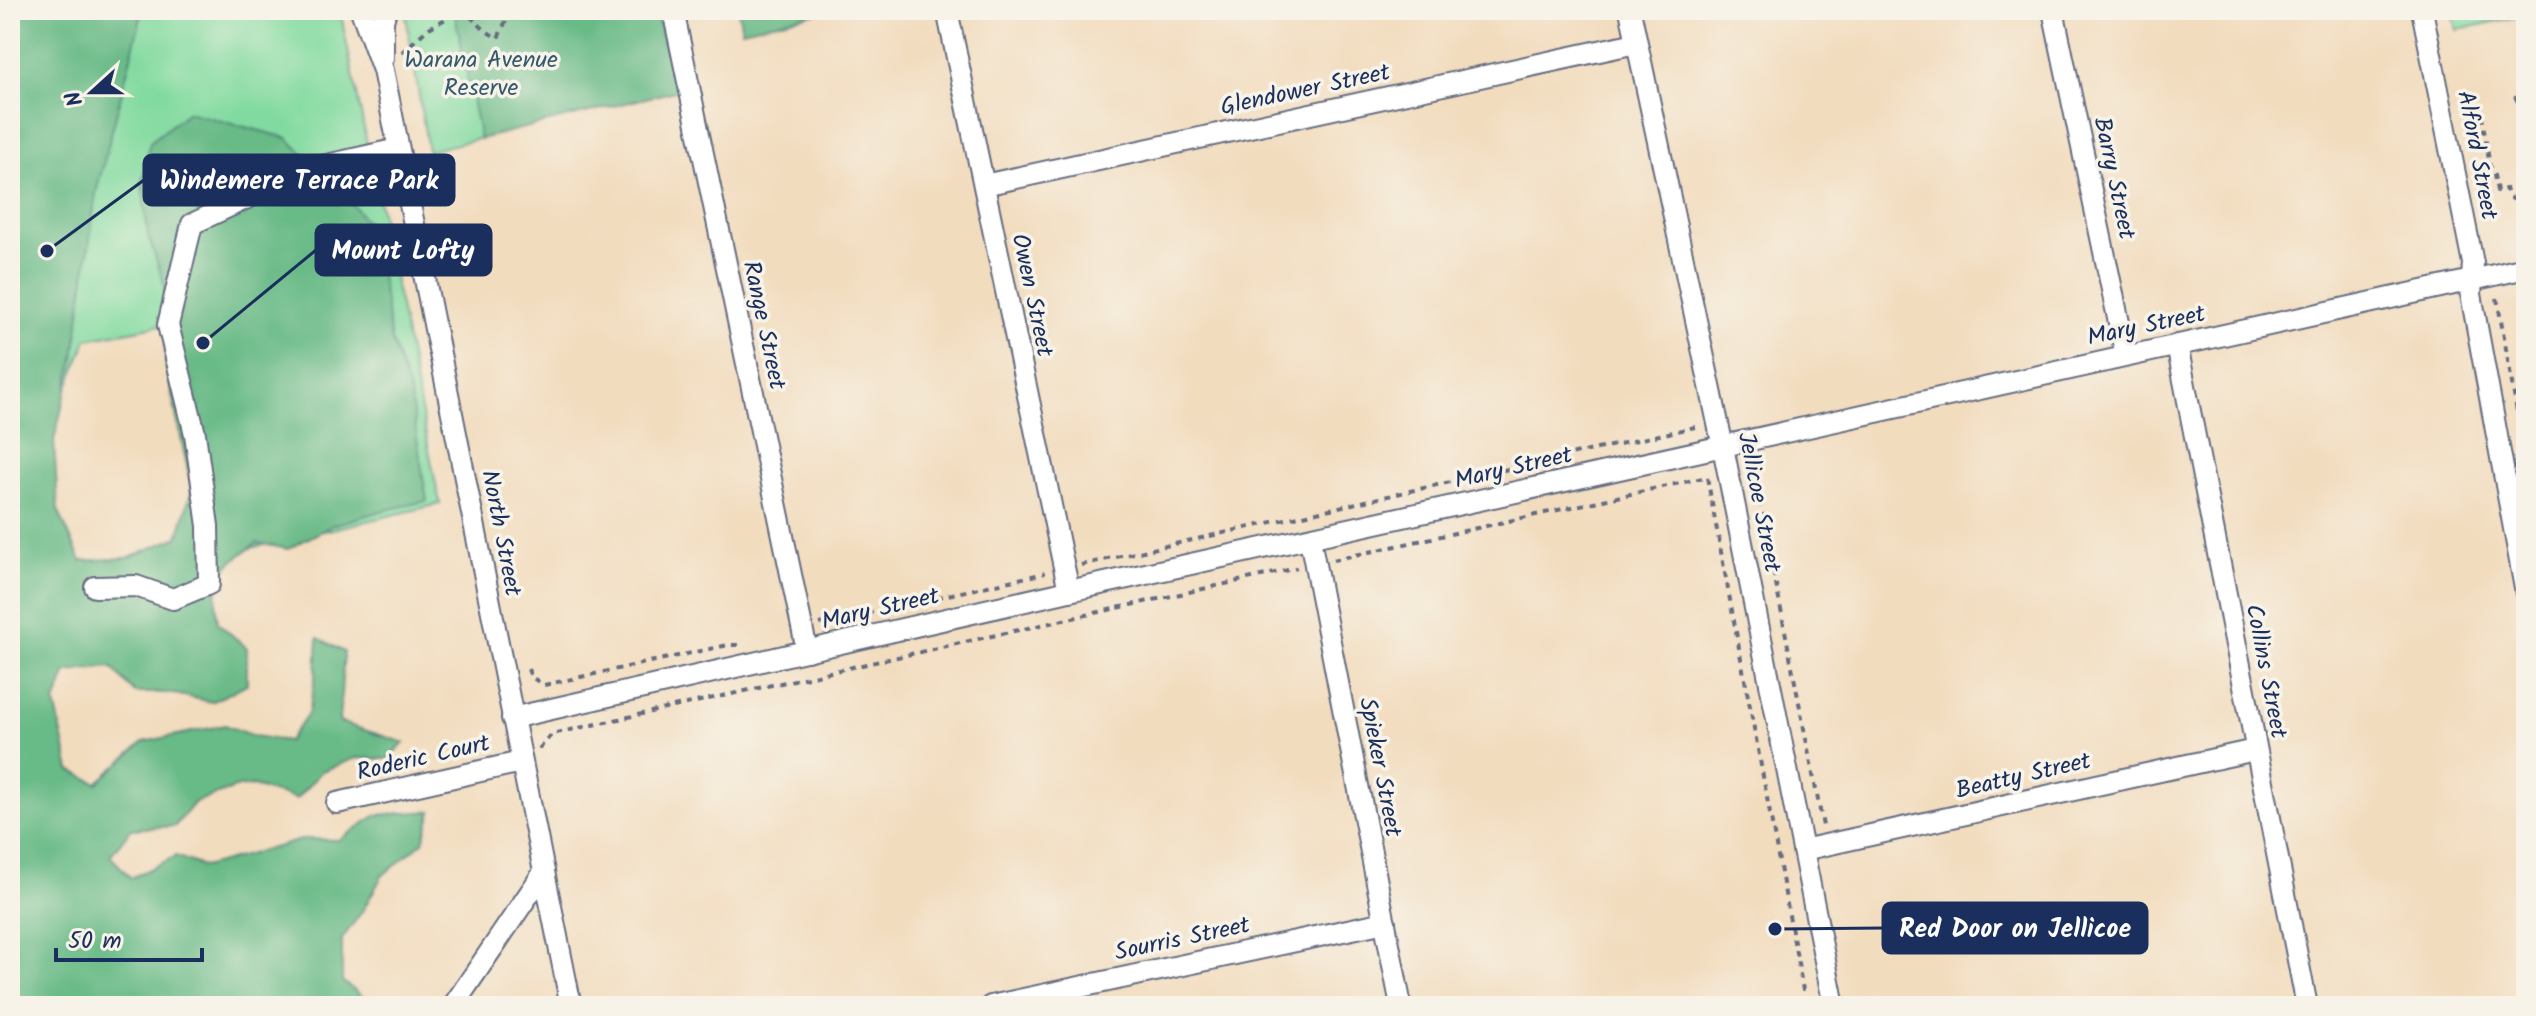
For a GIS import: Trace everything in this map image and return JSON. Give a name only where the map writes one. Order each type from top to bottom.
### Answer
[{"type":"street","points":[[361,10],[383,70]]},
{"type":"street","points":[[383,70],[383,21],[386,10]]},
{"type":"street","name":"Range Street","points":[[673,10],[807,651]]},
{"type":"street","name":"Owen Street","points":[[947,10],[1069,591]]},
{"type":"street","name":"Jellicoe Street","points":[[1630,10],[1723,447],[1834,1006]]},
{"type":"street","name":"Barry Street","points":[[2053,10],[2126,356]]},
{"type":"street","name":"Alford Street","points":[[2422,10],[2473,263],[2472,304],[2526,594]]},
{"type":"street","name":"Glendower Street","points":[[984,185],[1636,43]]},
{"type":"street","name":"North Street","points":[[383,70],[571,1006]]},
{"type":"street","points":[[95,587],[136,586],[173,599],[209,584],[208,526],[195,434],[168,325],[192,224],[309,169],[398,149]]},
{"type":"street","name":"Mary Street","points":[[512,718],[1069,591],[2526,268]]},
{"type":"street","name":"Collins Street","points":[[2177,345],[2307,1006]]},
{"type":"street","name":"Spieker Street","points":[[1310,539],[1401,1006]]},
{"type":"street","name":"Beatty Street","points":[[1803,850],[2255,750]]},
{"type":"street","name":"Roderic Court","points":[[337,803],[521,762]]},
{"type":"street","points":[[453,1006],[544,872]]},
{"type":"street","name":"Sourris Street","points":[[991,1006],[1385,922]]},
{"type":"path","points":[[383,70],[429,28],[462,10],[485,32],[498,38],[511,10]]},
{"type":"path","points":[[2515,96],[2526,120]]},
{"type":"path","points":[[2480,104],[2497,191],[2506,189],[2509,197],[2515,200],[2524,198]]},
{"type":"path","points":[[2521,190],[2526,216]]},
{"type":"path","points":[[2497,298],[2526,463]]},
{"type":"path","points":[[802,628],[1695,427]]},
{"type":"path","points":[[1753,466],[1826,845]]},
{"type":"path","points":[[539,749],[552,734],[1707,477],[1806,1006]]},
{"type":"path","points":[[528,669],[531,677],[544,685],[728,645],[742,645]]},
{"type":"green space","points":[[10,10],[340,10],[440,504],[230,553],[178,322],[87,339],[47,440]]},
{"type":"green space","points":[[10,10],[143,10],[96,193],[74,359],[54,440],[58,510],[81,561],[127,558],[178,537],[192,489],[166,367],[164,283],[148,235],[142,183],[150,142],[188,112],[287,138],[339,188],[374,232],[391,339],[410,394],[427,501],[333,525],[288,549],[257,543],[227,567],[221,575],[216,594],[218,623],[247,648],[247,684],[212,702],[170,693],[135,693],[111,667],[67,672],[55,703],[70,770],[97,783],[144,742],[225,725],[254,736],[288,741],[309,712],[318,638],[344,652],[339,722],[405,743],[387,759],[356,758],[322,771],[296,799],[253,786],[238,787],[195,802],[175,826],[131,829],[110,856],[131,878],[176,856],[204,867],[305,839],[339,840],[377,815],[432,811],[423,842],[382,876],[342,939],[342,981],[375,1006],[10,1006]]},
{"type":"green space","name":"Warana Avenue Reserve","points":[[405,10],[658,10],[678,90],[428,151]]},
{"type":"green space","name":"Warana Avenue Reserve","points":[[454,10],[654,10],[678,90],[480,139]]},
{"type":"green space","points":[[738,10],[830,10],[742,30]]},
{"type":"green space","points":[[2452,10],[2526,10],[2526,15],[2457,30]]},
{"type":"place","name":"Windemere Terrace Park","points":[[47,251]]},
{"type":"place","name":"Mount Lofty","points":[[203,343]]},
{"type":"place","name":"Red Door on Jellicoe","points":[[1775,929]]}]
